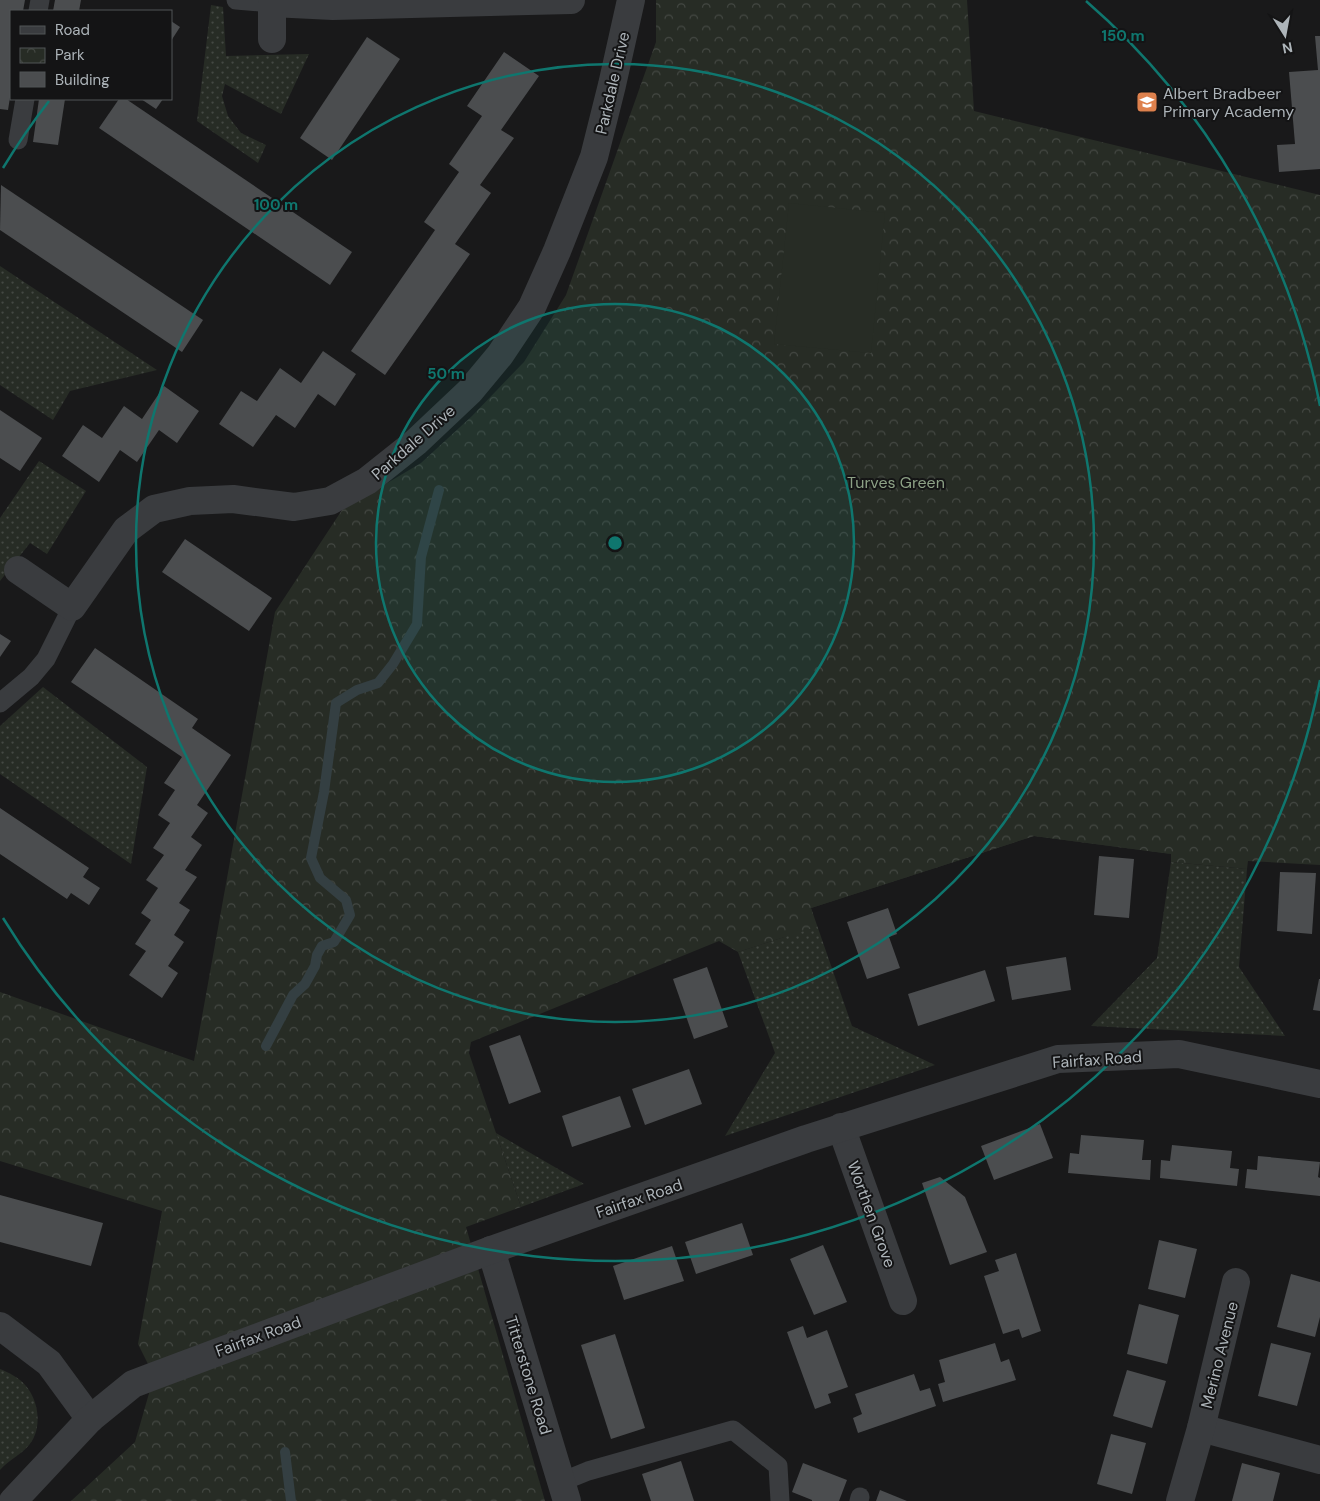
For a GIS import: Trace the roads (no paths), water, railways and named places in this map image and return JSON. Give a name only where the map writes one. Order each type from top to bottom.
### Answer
[{"type":"street","points":[[272,39],[272,3],[333,6],[571,0]]},
{"type":"street","name":"Parkdale Drive","points":[[72,607],[126,530],[154,509],[190,501],[233,499],[294,507],[330,501],[367,482],[416,442],[470,391],[500,355],[532,307],[557,251],[594,157],[631,0]]},
{"type":"street","points":[[18,570],[72,607]]},
{"type":"street","name":"Fairfax Road","points":[[13,1501],[90,1419],[133,1384],[491,1250],[841,1127],[1058,1059],[1179,1054],[1320,1084]]},
{"type":"street","name":"Worthen Grove","points":[[841,1127],[903,1301]]},
{"type":"street","name":"Titterstone Road","points":[[491,1250],[564,1491]]},
{"type":"street","name":"Merino Avenue","points":[[1180,1501],[1201,1428],[1236,1282]]},
{"type":"street","points":[[0,1326],[49,1363],[90,1419]]},
{"type":"street","name":"Merino Avenue","points":[[1201,1428],[1320,1460]]},
{"type":"lane","points":[[236,0],[272,3]]},
{"type":"lane","points":[[18,140],[24,100]]},
{"type":"lane","points":[[0,703],[31,677],[46,659],[72,607]]},
{"type":"lane","points":[[564,1491],[588,1471],[733,1430],[778,1466],[780,1501]]},
{"type":"waterway","points":[[266,1046],[293,995],[305,984],[315,966],[317,955],[322,946],[334,942],[350,915],[346,900],[320,878],[311,858],[324,792],[336,703],[357,690],[378,683],[393,664],[417,624],[421,557],[439,490]]},
{"type":"waterway","points":[[285,1452],[291,1501]]},
{"type":"place","name":"Albert Bradbeer Primary Academy","points":[[1147,102]]},
{"type":"park label","name":"Turves Green","points":[[896,482]]}]
